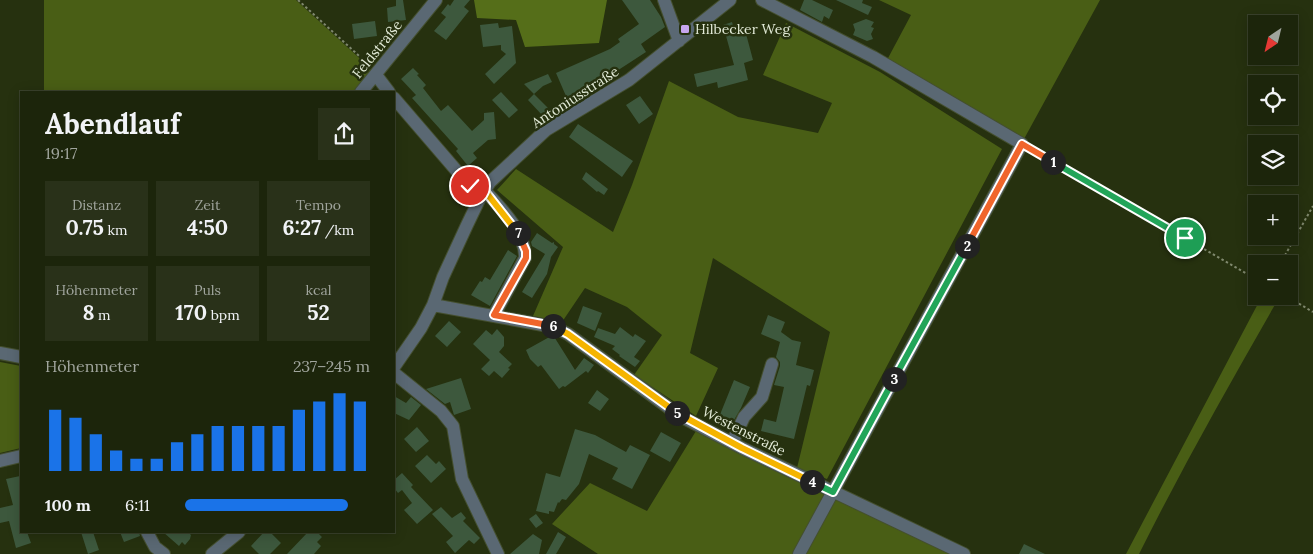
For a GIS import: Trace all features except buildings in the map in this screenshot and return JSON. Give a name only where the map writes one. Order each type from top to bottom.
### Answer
[{"type":"street","name":"Feldstraße","points":[[362,91],[436,0]]},
{"type":"street","points":[[664,0],[679,41]]},
{"type":"street","name":"Antoniusstraße","points":[[395,366],[433,305],[443,277],[482,194],[490,182],[546,130],[629,80],[730,0]]},
{"type":"street","points":[[762,0],[873,57],[1022,144],[799,554]]},
{"type":"street","points":[[376,75],[388,91]]},
{"type":"street","points":[[395,99],[516,229],[526,251],[526,258],[494,315]]},
{"type":"street","name":"Westenstraße","points":[[433,305],[554,327],[568,334],[680,416],[732,443],[964,554]]},
{"type":"street","points":[[0,353],[20,357]]},
{"type":"street","points":[[732,443],[744,417],[762,397],[772,364]]},
{"type":"street","points":[[395,374],[441,411],[452,426],[462,479],[498,554]]},
{"type":"street","points":[[0,461],[20,456]]},
{"type":"street","points":[[148,533],[155,547],[164,554]]},
{"type":"street","points":[[212,554],[238,533]]},
{"type":"path","points":[[298,0],[369,65],[376,75]]},
{"type":"path","points":[[1022,144],[1248,274]]},
{"type":"path","points":[[1285,255],[1313,206]]},
{"type":"path","points":[[1298,303],[1313,312]]},
{"type":"green space","points":[[44,0],[296,0],[368,66],[375,76],[360,91],[44,91]]},
{"type":"green space","points":[[474,0],[607,0],[599,43],[525,47],[516,20],[477,18]]},
{"type":"green space","points":[[879,0],[1100,0],[1024,139],[887,60],[911,15]]},
{"type":"green space","points":[[786,23],[880,72],[1002,149],[827,479],[797,468],[830,332],[713,258],[690,353],[718,368],[696,416],[634,375],[662,335],[627,307],[585,288],[562,322],[533,316],[563,247],[497,190],[516,169],[613,232],[669,81],[738,117],[818,133],[832,103],[763,75]]},
{"type":"green space","points":[[1257,305],[1275,305],[1208,424],[1139,554],[1126,554]]},
{"type":"green space","points":[[0,362],[20,366],[20,448],[0,453]]},
{"type":"green space","points":[[696,431],[825,495],[793,554],[598,554],[552,524],[590,483],[647,511]]},
{"type":"green space","points":[[833,494],[960,554],[801,554]]},
{"type":"place","name":"Hilbecker Weg","points":[[685,29]]},
{"type":"route","points":[[470,186],[480,198],[485,191],[493,200],[516,229],[526,251],[526,258],[494,315],[554,327],[568,334],[680,416],[833,492],[1022,144],[1185,238]]}]
